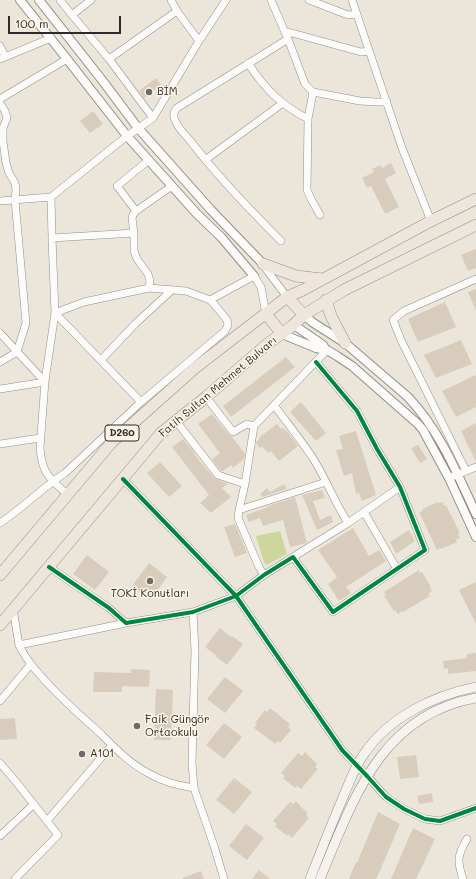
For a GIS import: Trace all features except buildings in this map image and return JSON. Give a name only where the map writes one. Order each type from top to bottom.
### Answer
[{"type":"highway","name":"D260","points":[[0,575],[112,442],[195,368],[287,297],[431,221],[476,200]]},
{"type":"highway","name":"D260","points":[[282,334],[326,300],[476,225]]},
{"type":"highway","points":[[263,264],[296,276],[322,279]]},
{"type":"highway","points":[[287,297],[304,316]]},
{"type":"highway","points":[[326,300],[331,316],[345,343]]},
{"type":"highway","points":[[266,314],[282,334]]},
{"type":"highway","name":"Fatih Sultan Mehmet Bulvarı","points":[[0,625],[161,433],[206,397],[266,345],[282,334]]},
{"type":"main road","points":[[310,879],[357,765],[364,753],[378,736],[387,727],[412,711],[437,698],[476,687]]},
{"type":"main road","points":[[320,879],[350,808],[367,776],[390,744],[401,733],[433,712],[449,705],[476,698]]},
{"type":"street","points":[[20,0],[127,136],[221,237],[254,276],[261,287],[266,314]]},
{"type":"street","points":[[39,0],[138,128],[211,210],[263,264],[287,297]]},
{"type":"street","points":[[60,0],[109,59],[153,118]]},
{"type":"street","points":[[72,15],[91,0]]},
{"type":"street","points":[[171,0],[177,11],[199,41]]},
{"type":"street","points":[[0,201],[50,198],[127,136],[153,118],[199,41],[226,0]]},
{"type":"street","points":[[271,0],[306,84],[313,92],[360,100],[387,102]]},
{"type":"street","points":[[309,0],[348,15],[356,14]]},
{"type":"street","points":[[352,0],[402,148],[431,221]]},
{"type":"street","points":[[109,59],[177,11]]},
{"type":"street","points":[[281,241],[205,160],[176,123],[174,116],[175,110],[248,63],[286,35],[292,33],[361,52],[370,51]]},
{"type":"street","points":[[0,46],[3,58],[51,38]]},
{"type":"street","points":[[0,99],[67,58]]},
{"type":"street","points":[[248,63],[255,74],[282,103],[308,119]]},
{"type":"street","points":[[313,92],[308,119],[307,190],[310,199],[320,215]]},
{"type":"street","points":[[0,103],[7,118],[3,128],[6,164],[15,183],[16,189],[15,200],[26,323],[17,352],[0,362]]},
{"type":"street","points":[[205,160],[282,103]]},
{"type":"street","points":[[136,211],[117,186],[149,160]]},
{"type":"street","points":[[148,288],[150,281],[148,274],[135,255],[132,218],[136,211],[172,186]]},
{"type":"street","points":[[50,198],[55,313],[45,382],[40,438],[40,458],[45,472],[53,482],[68,495]]},
{"type":"street","points":[[52,238],[134,233]]},
{"type":"street","points":[[210,300],[254,276]]},
{"type":"street","points":[[466,471],[401,340],[393,320],[404,311],[476,278]]},
{"type":"street","points":[[0,523],[65,473],[141,402],[227,329],[228,325],[227,320],[210,300],[186,291],[148,288],[84,302],[55,313]]},
{"type":"street","points":[[101,360],[135,324],[172,290]]},
{"type":"street","points":[[55,313],[141,402]]},
{"type":"street","points":[[304,316],[345,343],[416,405],[437,434],[458,474],[476,514]]},
{"type":"street","points":[[294,325],[323,345],[327,350],[352,366],[418,424],[423,430],[449,478],[476,537]]},
{"type":"street","points":[[0,333],[45,382]]},
{"type":"street","points":[[282,334],[316,348],[327,350]]},
{"type":"street","points":[[337,356],[345,343]]},
{"type":"street","points":[[264,574],[259,567],[238,518],[254,426],[327,350]]},
{"type":"street","points":[[294,557],[333,612],[425,550],[400,487],[377,449],[357,411],[316,362]]},
{"type":"street","points":[[0,389],[45,382]]},
{"type":"street","points":[[206,397],[233,432],[247,424],[254,426]]},
{"type":"street","points":[[274,405],[314,460],[348,523]]},
{"type":"street","points":[[176,421],[218,475],[245,484]]},
{"type":"street","points":[[0,444],[40,438]]},
{"type":"street","points":[[449,478],[476,467]]},
{"type":"street","points":[[123,479],[236,596],[342,750],[386,798],[425,819],[440,821],[476,808]]},
{"type":"street","points":[[239,510],[326,482]]},
{"type":"street","points":[[18,645],[126,623],[193,612],[236,596],[264,574],[348,523],[400,487]]},
{"type":"street","points":[[364,512],[397,569]]},
{"type":"street","points":[[49,567],[109,608],[126,623]]},
{"type":"street","points":[[13,609],[18,645],[31,664],[62,698],[138,768],[163,781],[194,788]]},
{"type":"street","points":[[193,612],[195,650],[192,763],[194,788],[224,879]]},
{"type":"street","points":[[0,701],[31,664]]},
{"type":"street","points":[[47,821],[112,745]]},
{"type":"street","points":[[0,763],[18,783],[58,835],[15,879]]},
{"type":"street","points":[[0,836],[34,804]]},
{"type":"street","points":[[463,879],[459,865],[461,850],[467,839]]},
{"type":"green space","points":[[280,531],[287,554],[267,565],[264,563],[256,536]]},
{"type":"cycle path","points":[[49,567],[109,608],[126,623],[193,612],[236,596],[264,575],[293,557],[333,612],[425,550],[400,487],[377,449],[357,411],[316,362]]},
{"type":"cycle path","points":[[123,479],[236,596],[342,750],[386,797],[404,809],[425,819],[440,821],[476,808]]},
{"type":"place","name":"BİM","points":[[149,92]]},
{"type":"place","name":"TOKİ Konutları","points":[[150,581]]},
{"type":"place","name":"Faik Güngör Ortaokulu","points":[[137,726]]},
{"type":"place","name":"A101","points":[[82,754]]}]
